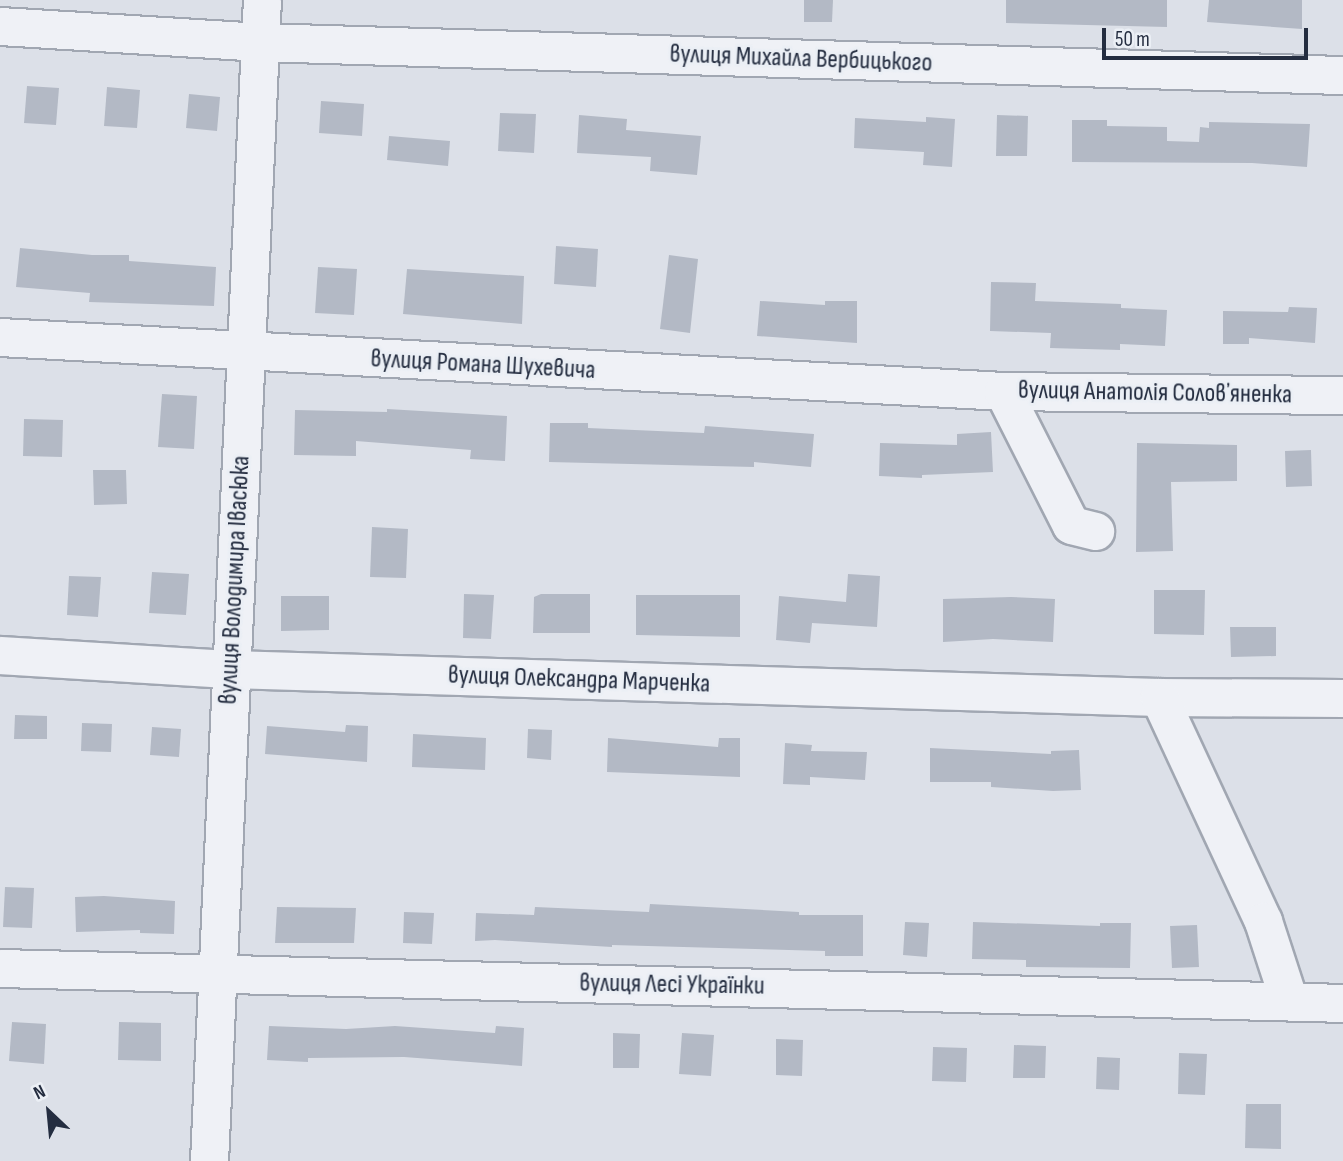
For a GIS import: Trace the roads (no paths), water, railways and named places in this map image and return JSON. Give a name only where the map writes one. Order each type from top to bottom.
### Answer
[{"type":"street","name":"вулиця Володимира Івасюка","points":[[209,1161],[230,669],[248,353],[262,0]]},
{"type":"street","name":"вулиця Михайла Вербицького","points":[[0,26],[260,42],[1343,75]]},
{"type":"street","name":"вулиця Романа Шухевича","points":[[0,337],[248,353],[967,390]]},
{"type":"street","name":"вулиця Анатолія Соловʼяненка","points":[[967,390],[1343,396]]},
{"type":"street","points":[[1003,391],[1071,525],[1095,531]]},
{"type":"street","name":"вулиця Олександра Марченка","points":[[0,655],[230,669],[1159,697],[1343,698]]},
{"type":"street","points":[[1159,697],[1263,920],[1289,1001]]},
{"type":"street","name":"вулиця Лесі Українки","points":[[0,968],[1343,1003]]}]
